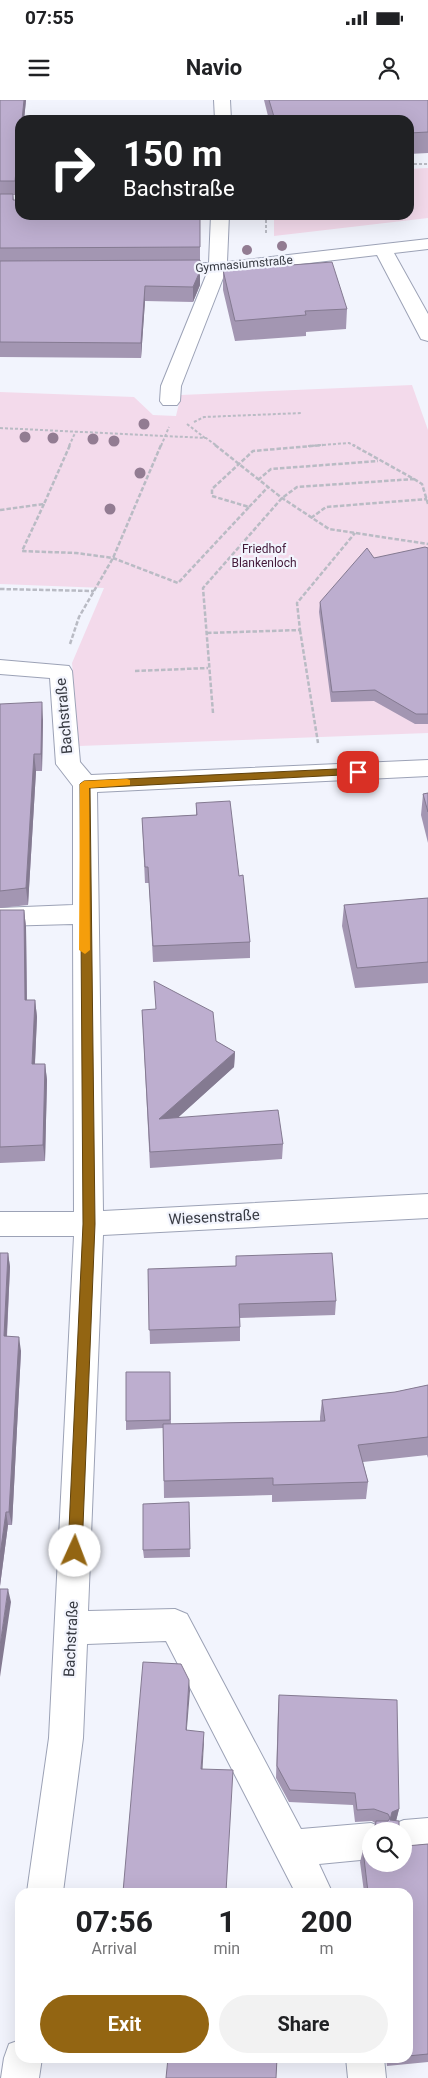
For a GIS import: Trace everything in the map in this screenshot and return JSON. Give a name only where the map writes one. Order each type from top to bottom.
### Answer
[{"type":"street","points":[[222,100],[223,115]]},
{"type":"street","points":[[170,401],[171,386],[218,268],[220,220]]},
{"type":"street","name":"Gymnasiumstraße","points":[[140,268],[218,268],[428,244]]},
{"type":"street","points":[[383,250],[420,316],[428,336]]},
{"type":"street","name":"Bachstraße","points":[[0,667],[62,671],[68,764],[84,784],[89,1224],[66,1738],[46,1888]]},
{"type":"street","points":[[84,784],[428,768]]},
{"type":"street","points":[[0,917],[84,914]]},
{"type":"street","name":"Wiesenstraße","points":[[0,1224],[89,1224],[428,1206]]},
{"type":"street","points":[[71,1628],[175,1625],[312,1888]]},
{"type":"street","points":[[412,1837],[428,1836]]},
{"type":"street","points":[[290,1848],[362,1842]]},
{"type":"street","points":[[20,2078],[22,2063]]},
{"type":"street","points":[[366,2063],[367,2078]]},
{"type":"path","points":[[414,164],[428,164]]},
{"type":"path","points":[[62,671],[80,617],[112,558],[166,436],[170,422],[170,401]]},
{"type":"path","points":[[170,422],[189,424],[204,417],[302,413]]},
{"type":"path","points":[[189,424],[258,480],[328,529],[428,544]]},
{"type":"path","points":[[0,428],[206,438]]},
{"type":"path","points":[[76,431],[22,551],[76,553],[112,558],[178,583],[268,487]]},
{"type":"path","points":[[249,507],[212,496],[212,489],[237,464],[253,452],[349,443],[422,484],[428,504]]},
{"type":"path","points":[[258,480],[271,469],[379,460]]},
{"type":"path","points":[[213,713],[203,588],[282,498],[297,487],[414,480]]},
{"type":"path","points":[[311,518],[326,507],[426,499]]},
{"type":"path","points":[[0,510],[44,504]]},
{"type":"path","points":[[322,773],[297,603],[355,533]]},
{"type":"path","points":[[0,589],[94,591]]},
{"type":"path","points":[[206,633],[300,630]]},
{"type":"path","points":[[135,671],[208,668]]},
{"type":"green space","points":[[428,168],[428,218],[414,220],[414,169]]},
{"type":"green space","points":[[274,220],[411,220],[274,236]]},
{"type":"green space","name":"Friedhof Blankenloch","points":[[412,385],[428,430],[428,733],[79,746],[72,663],[104,588],[0,584],[0,392],[134,397],[153,415],[176,416],[181,395]]},
{"type":"building","points":[[0,100],[24,100],[22,115],[15,115],[15,181],[0,181]]},
{"type":"building","points":[[269,100],[428,100],[428,132],[414,133],[414,115],[274,115]]},
{"type":"building","points":[[0,194],[13,194],[13,200],[15,200],[15,220],[200,220],[200,247],[0,248]]},
{"type":"building","points":[[200,260],[200,271],[193,287],[145,286],[141,343],[0,342],[0,261]]},
{"type":"building","points":[[332,262],[347,309],[305,311],[306,315],[235,321],[223,270]]},
{"type":"building","points":[[425,547],[428,548],[428,714],[416,714],[375,690],[332,692],[320,602],[367,548],[374,558]]},
{"type":"building","points":[[42,702],[41,754],[34,754],[26,888],[0,891],[0,704]]},
{"type":"building","points":[[428,793],[428,812],[423,794]]},
{"type":"building","points":[[230,801],[239,876],[243,875],[250,942],[153,946],[148,867],[145,867],[142,818],[197,815],[196,803]]},
{"type":"building","points":[[428,898],[428,962],[357,968],[344,905]]},
{"type":"building","points":[[0,910],[24,910],[25,1000],[35,1000],[32,1064],[45,1064],[43,1145],[0,1147]]},
{"type":"building","points":[[154,981],[213,1012],[216,1041],[235,1052],[159,1119],[278,1110],[283,1144],[150,1152],[142,1010],[156,1009]]},
{"type":"building","points":[[0,1253],[8,1253],[4,1336],[19,1337],[9,1512],[6,1512],[0,1555]]},
{"type":"building","points":[[332,1253],[336,1301],[239,1304],[240,1327],[149,1330],[148,1269],[236,1266],[236,1256]]},
{"type":"building","points":[[126,1372],[170,1372],[170,1420],[126,1421]]},
{"type":"building","points":[[428,1385],[428,1437],[358,1445],[368,1482],[273,1485],[273,1478],[164,1481],[163,1424],[325,1421],[322,1400],[395,1392]]},
{"type":"building","points":[[189,1502],[190,1549],[143,1550],[143,1504]]},
{"type":"building","points":[[0,1589],[8,1589],[0,1646]]},
{"type":"building","points":[[143,1662],[181,1664],[189,1680],[186,1730],[204,1732],[201,1769],[233,1770],[226,1888],[123,1888]]},
{"type":"building","points":[[279,1695],[397,1700],[399,1809],[392,1812],[390,1820],[399,1822],[376,1822],[388,1821],[390,1818],[388,1814],[374,1809],[357,1810],[355,1793],[290,1790],[277,1766]]},
{"type":"building","points":[[428,1844],[428,2054],[413,2056],[413,1888],[368,1888],[366,1872],[412,1872],[412,1845]]},
{"type":"building","points":[[168,2063],[277,2063],[276,2078],[166,2078]]},
{"type":"slow traffic","points":[[85,950],[84,784],[127,782]]},
{"type":"route","points":[[75,1551],[89,1224],[84,784],[358,772]]}]
